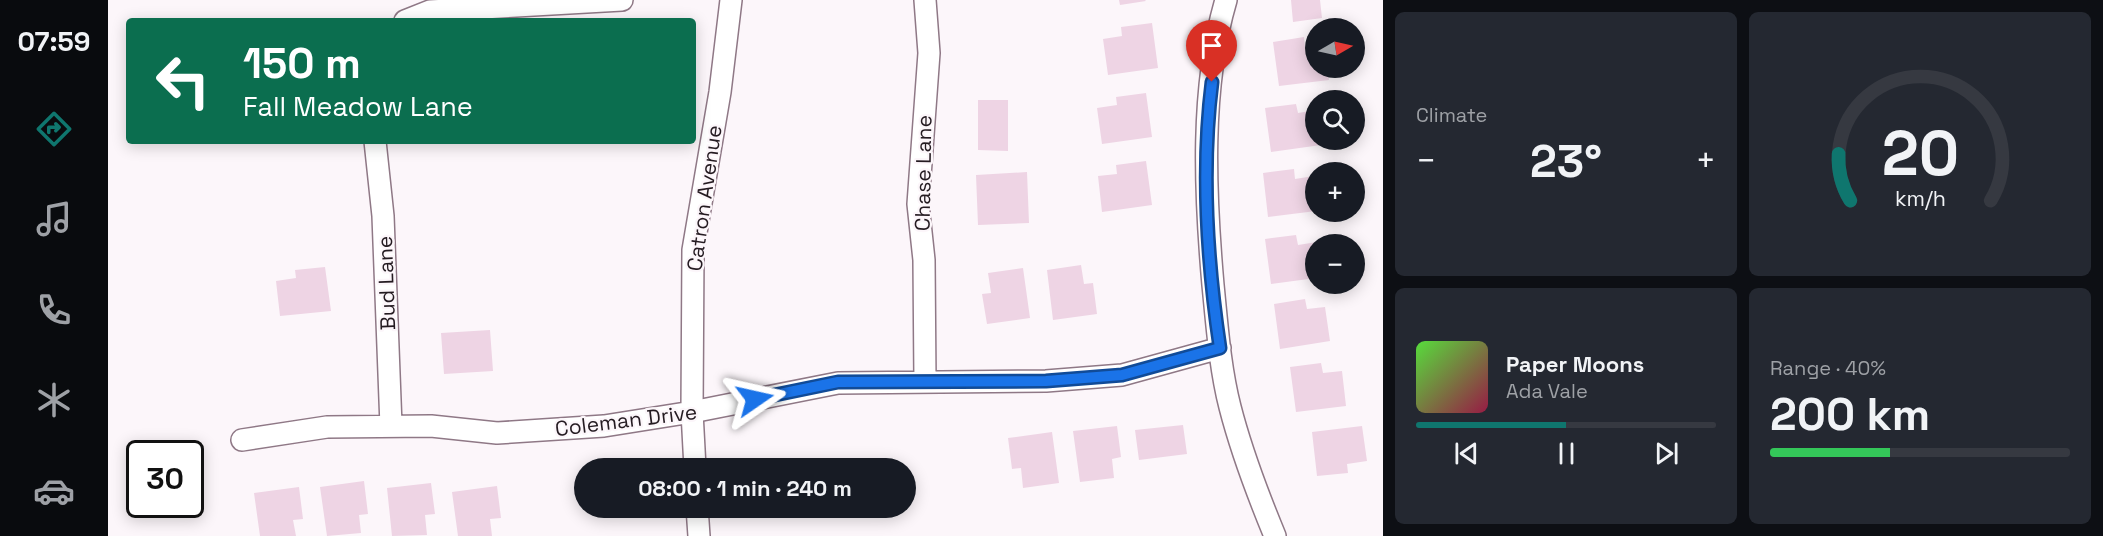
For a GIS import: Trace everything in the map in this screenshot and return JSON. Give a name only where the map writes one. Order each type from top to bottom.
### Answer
[{"type":"street","points":[[412,18],[430,11],[622,0]]},
{"type":"street","name":"Catron Avenue","points":[[694,458],[692,412],[693,250],[720,92],[731,0]]},
{"type":"street","name":"Chase Lane","points":[[925,0],[929,53],[918,204],[924,260],[925,382]]},
{"type":"street","points":[[1226,0],[1220,19],[1207,124],[1207,215],[1220,348],[1230,407],[1275,536]]},
{"type":"street","name":"Bud Lane","points":[[375,144],[383,216],[391,426]]},
{"type":"street","name":"Coleman Drive","points":[[242,440],[327,427],[431,426],[497,433],[604,426],[692,412],[838,382],[1046,381],[1122,375],[1220,348]]},
{"type":"street","points":[[698,518],[699,536]]},
{"type":"building","points":[[1119,0],[1145,0],[1146,1],[1120,5]]},
{"type":"building","points":[[1291,0],[1320,0],[1322,18],[1305,18],[1305,20],[1293,22]]},
{"type":"building","points":[[1152,23],[1158,68],[1108,75],[1103,39],[1122,36],[1121,27]]},
{"type":"building","points":[[1304,37],[1305,78],[1329,78],[1329,80],[1279,86],[1273,42]]},
{"type":"building","points":[[1146,93],[1152,137],[1102,144],[1097,108],[1117,105],[1116,97]]},
{"type":"building","points":[[978,100],[1008,100],[1008,151],[978,150]]},
{"type":"building","points":[[1296,104],[1298,113],[1305,112],[1305,147],[1271,152],[1265,108]]},
{"type":"building","points":[[1146,161],[1152,205],[1102,212],[1098,176],[1117,174],[1116,165]]},
{"type":"building","points":[[1294,169],[1295,179],[1305,177],[1305,212],[1268,217],[1263,173]]},
{"type":"building","points":[[1027,172],[1029,223],[978,225],[976,175]]},
{"type":"building","points":[[1296,235],[1298,245],[1305,244],[1305,279],[1271,284],[1265,239]]},
{"type":"building","points":[[1081,265],[1084,284],[1093,283],[1097,314],[1053,320],[1047,270]]},
{"type":"building","points":[[325,267],[331,311],[280,316],[276,281],[296,278],[295,270]]},
{"type":"building","points":[[1023,268],[1030,318],[987,324],[982,294],[991,293],[988,273]]},
{"type":"building","points":[[1305,299],[1307,309],[1325,307],[1330,341],[1280,349],[1274,304]]},
{"type":"building","points":[[490,330],[493,371],[444,374],[441,333]]},
{"type":"building","points":[[1321,363],[1323,373],[1342,371],[1346,406],[1296,412],[1290,367]]},
{"type":"building","points":[[1183,425],[1187,454],[1139,460],[1135,430]]},
{"type":"building","points":[[1117,426],[1121,457],[1112,459],[1114,478],[1080,482],[1073,431]]},
{"type":"building","points":[[1362,426],[1367,461],[1347,464],[1348,473],[1317,476],[1312,432]]},
{"type":"building","points":[[1052,432],[1059,483],[1023,488],[1021,468],[1012,469],[1008,438]]},
{"type":"building","points":[[364,481],[368,514],[359,515],[361,533],[327,536],[320,487]]},
{"type":"building","points":[[431,483],[435,514],[425,515],[427,535],[392,536],[387,488]]},
{"type":"building","points":[[497,486],[501,518],[490,519],[492,536],[458,536],[452,492]]},
{"type":"building","points":[[299,487],[303,519],[293,520],[296,536],[260,536],[254,493]]},
{"type":"route","points":[[755,399],[838,382],[1046,381],[1122,375],[1220,348],[1207,215],[1207,124],[1212,82]]}]
